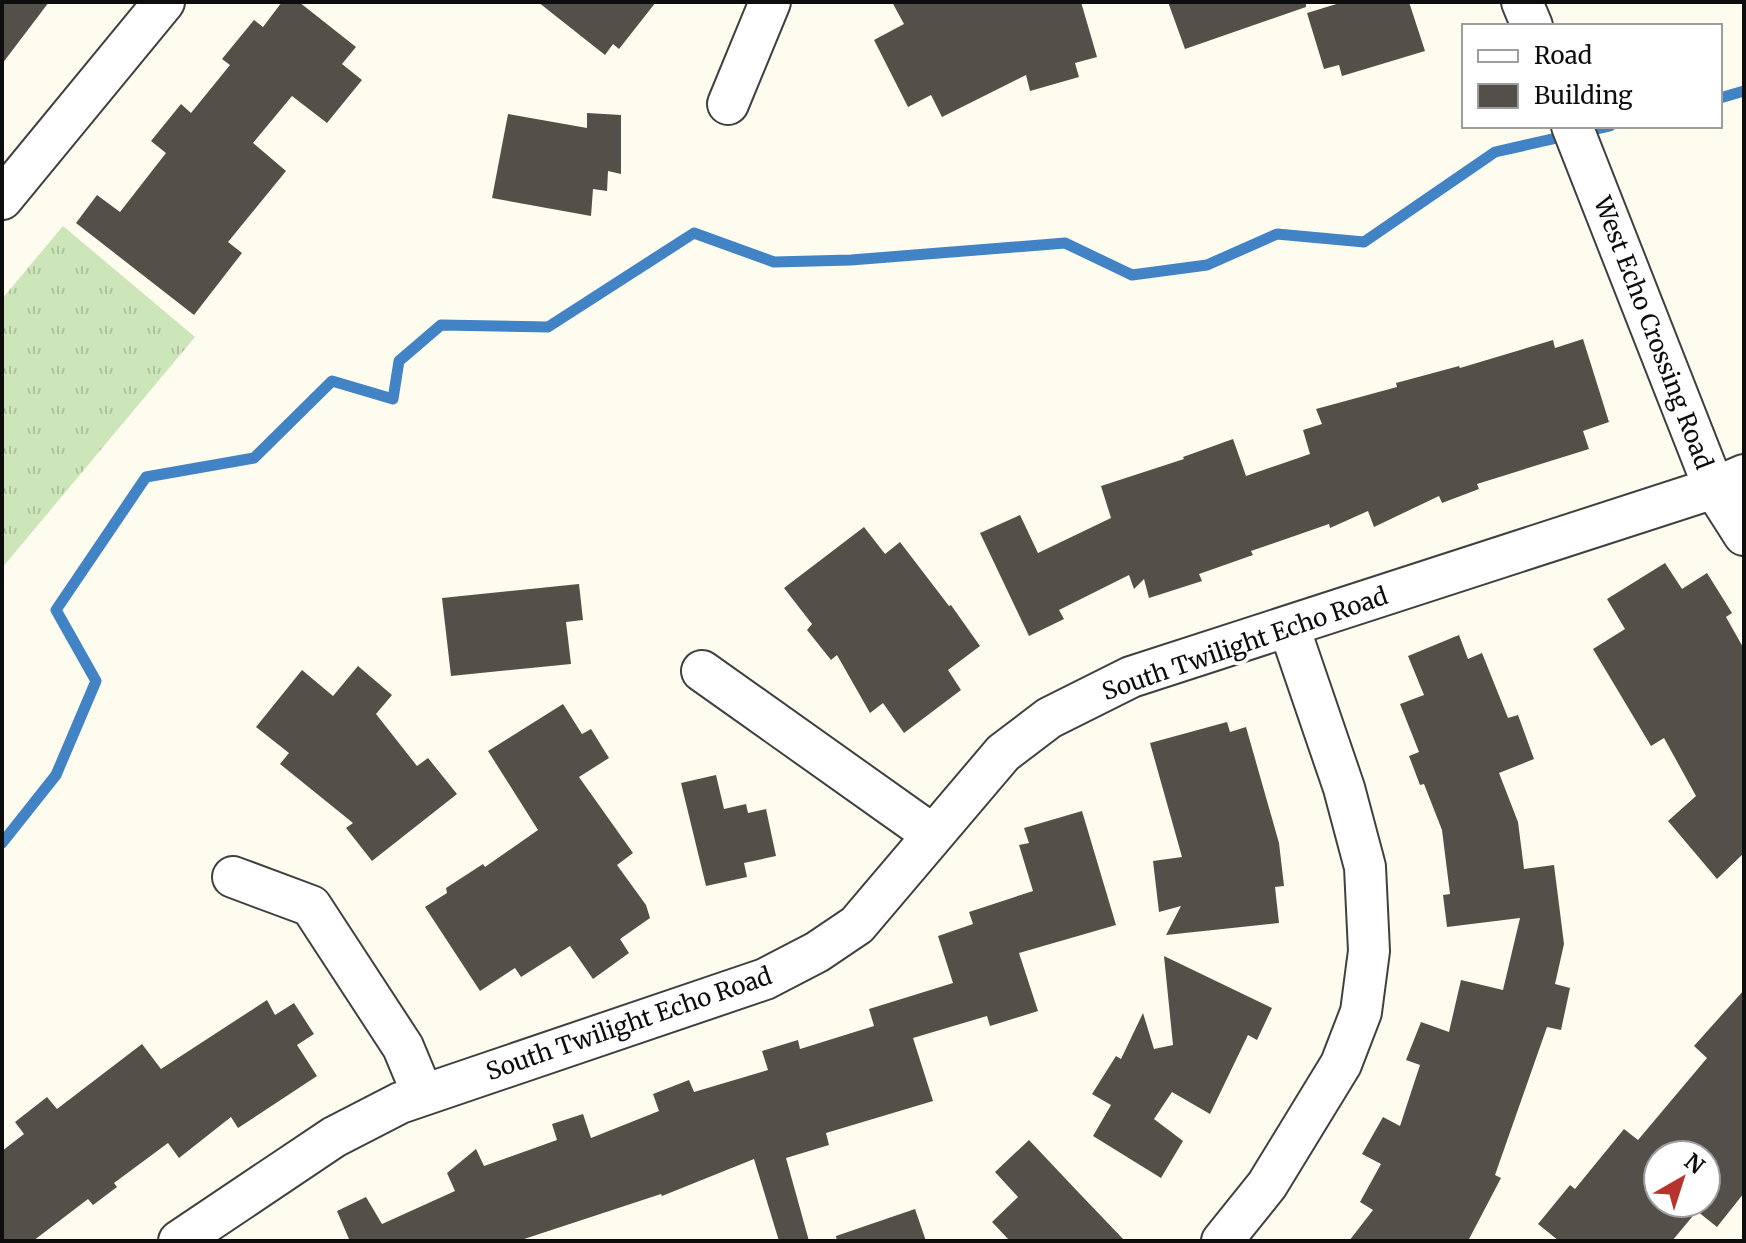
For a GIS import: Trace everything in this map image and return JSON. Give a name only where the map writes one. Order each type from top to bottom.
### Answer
[{"type":"street","points":[[2,199],[164,2]]},
{"type":"street","points":[[728,104],[770,2]]},
{"type":"street","points":[[1522,2],[1531,24]]},
{"type":"street","name":"West Echo Crossing Road","points":[[1573,128],[1729,481],[1744,535]]},
{"type":"street","name":"South Twilight Echo Road","points":[[179,1241],[334,1137],[400,1103],[765,979],[817,952],[857,925],[1003,753],[1049,718],[1131,677],[1729,481]]},
{"type":"street","points":[[1222,1241],[1267,1185],[1341,1064],[1361,1012],[1369,951],[1365,867],[1344,788],[1289,627]]},
{"type":"street","points":[[702,671],[933,835]]},
{"type":"street","points":[[233,877],[311,906],[403,1047],[423,1095]]},
{"type":"green space","points":[[63,226],[195,337],[2,568],[2,299]]},
{"type":"building","points":[[2,2],[49,2],[2,64]]},
{"type":"building","points":[[282,2],[299,2],[356,47],[342,64],[362,80],[327,123],[292,96],[253,143],[286,171],[228,242],[242,253],[194,315],[76,223],[97,195],[120,212],[166,153],[151,141],[181,104],[191,113],[230,65],[222,59],[254,20],[263,27]]},
{"type":"building","points":[[538,2],[656,2],[619,49],[613,44],[605,55]]},
{"type":"building","points":[[892,2],[1081,2],[1097,57],[1075,63],[1079,77],[1030,91],[1026,75],[942,117],[931,95],[908,107],[874,40],[904,24]]},
{"type":"building","points":[[1168,2],[1306,2],[1306,7],[1185,49]]},
{"type":"building","points":[[1343,2],[1409,2],[1425,51],[1342,76],[1339,65],[1324,69],[1307,13]]},
{"type":"building","points":[[587,113],[621,115],[621,174],[608,171],[607,191],[593,189],[591,216],[492,198],[508,114],[587,128]]},
{"type":"building","points":[[1583,339],[1609,422],[1583,431],[1589,449],[1477,484],[1479,489],[1442,503],[1439,496],[1374,527],[1368,511],[1330,528],[1329,524],[1251,551],[1253,555],[1199,574],[1202,581],[1149,598],[1144,579],[1134,589],[1129,575],[1059,610],[1064,619],[1029,636],[980,533],[1020,515],[1038,553],[1111,518],[1101,486],[1184,459],[1233,439],[1246,476],[1310,454],[1303,430],[1322,424],[1316,409],[1397,387],[1396,383],[1460,368],[1553,340],[1555,348]]},
{"type":"building","points":[[864,527],[885,554],[900,542],[980,646],[948,670],[961,690],[904,733],[883,703],[870,713],[837,655],[831,660],[807,630],[812,624],[784,588]]},
{"type":"building","points":[[1665,563],[1682,589],[1707,573],[1732,613],[1726,617],[1744,649],[1744,853],[1717,879],[1668,821],[1696,796],[1664,738],[1651,746],[1593,649],[1625,629],[1607,599]]},
{"type":"building","points":[[579,584],[583,620],[566,622],[571,664],[451,676],[442,598]]},
{"type":"building","points":[[1459,635],[1468,659],[1482,653],[1508,718],[1518,715],[1534,759],[1499,773],[1518,822],[1524,869],[1554,865],[1564,944],[1555,984],[1570,988],[1561,1030],[1547,1027],[1495,1175],[1501,1178],[1468,1241],[1349,1241],[1373,1210],[1360,1202],[1381,1164],[1362,1154],[1383,1117],[1400,1126],[1420,1065],[1406,1060],[1421,1022],[1449,1032],[1461,980],[1503,990],[1520,918],[1447,927],[1443,895],[1450,894],[1442,830],[1409,756],[1419,752],[1400,704],[1424,695],[1408,656]]},
{"type":"building","points":[[358,666],[392,695],[376,714],[417,766],[428,758],[457,794],[372,861],[346,828],[353,823],[280,764],[289,753],[256,727],[302,670],[333,696]]},
{"type":"building","points":[[563,704],[582,734],[591,729],[609,758],[579,777],[633,853],[617,865],[646,905],[650,918],[620,939],[629,953],[593,979],[570,946],[521,977],[515,968],[480,991],[425,907],[447,893],[446,888],[483,864],[485,867],[538,830],[488,751]]},
{"type":"building","points":[[1227,722],[1230,732],[1246,727],[1279,843],[1284,886],[1275,887],[1279,923],[1166,935],[1181,906],[1159,912],[1153,861],[1182,857],[1150,743]]},
{"type":"building","points":[[716,775],[724,809],[746,804],[748,813],[766,809],[776,856],[744,863],[747,877],[706,886],[681,783]]},
{"type":"building","points":[[1082,811],[1116,925],[1019,953],[1038,1011],[990,1026],[987,1016],[913,1038],[933,1101],[826,1133],[829,1145],[786,1158],[809,1241],[779,1241],[754,1159],[662,1196],[518,1241],[345,1241],[349,1239],[337,1211],[366,1197],[382,1224],[455,1191],[447,1173],[476,1149],[484,1166],[557,1140],[552,1124],[583,1114],[591,1138],[659,1111],[653,1094],[689,1080],[694,1092],[768,1070],[762,1051],[798,1040],[800,1049],[874,1026],[869,1009],[953,983],[938,936],[973,924],[969,912],[1033,891],[1019,845],[1029,843],[1024,828]]},
{"type":"building","points":[[1164,956],[1272,1008],[1257,1040],[1248,1035],[1210,1114],[1172,1092],[1154,1119],[1183,1141],[1161,1178],[1093,1136],[1111,1105],[1092,1094],[1116,1056],[1121,1059],[1143,1013],[1154,1049],[1173,1045]]},
{"type":"building","points":[[1744,990],[1744,1193],[1717,1227],[1707,1219],[1722,1219],[1722,1139],[1642,1139],[1642,1219],[1690,1219],[1672,1241],[1559,1241],[1538,1224],[1570,1185],[1575,1189],[1624,1129],[1638,1140],[1707,1058],[1694,1046]]},
{"type":"building","points":[[267,1000],[275,1015],[294,1003],[314,1034],[297,1045],[317,1076],[238,1128],[231,1117],[179,1158],[168,1143],[114,1183],[117,1187],[93,1205],[88,1199],[33,1241],[2,1241],[2,1151],[24,1134],[15,1122],[47,1097],[57,1109],[142,1044],[161,1069]]},
{"type":"building","points":[[1029,1140],[1125,1241],[1010,1241],[992,1222],[1018,1197],[995,1172]]},
{"type":"building","points":[[915,1209],[926,1241],[837,1241],[836,1236]]},
{"type":"waterway","points":[[1722,97],[1744,91]]},
{"type":"waterway","points":[[2,843],[56,775],[96,681],[56,610],[146,477],[254,458],[332,381],[393,399],[399,361],[441,325],[548,327],[694,233],[774,262],[851,260],[1065,243],[1132,275],[1207,265],[1277,234],[1364,242],[1495,152],[1601,128]]}]
